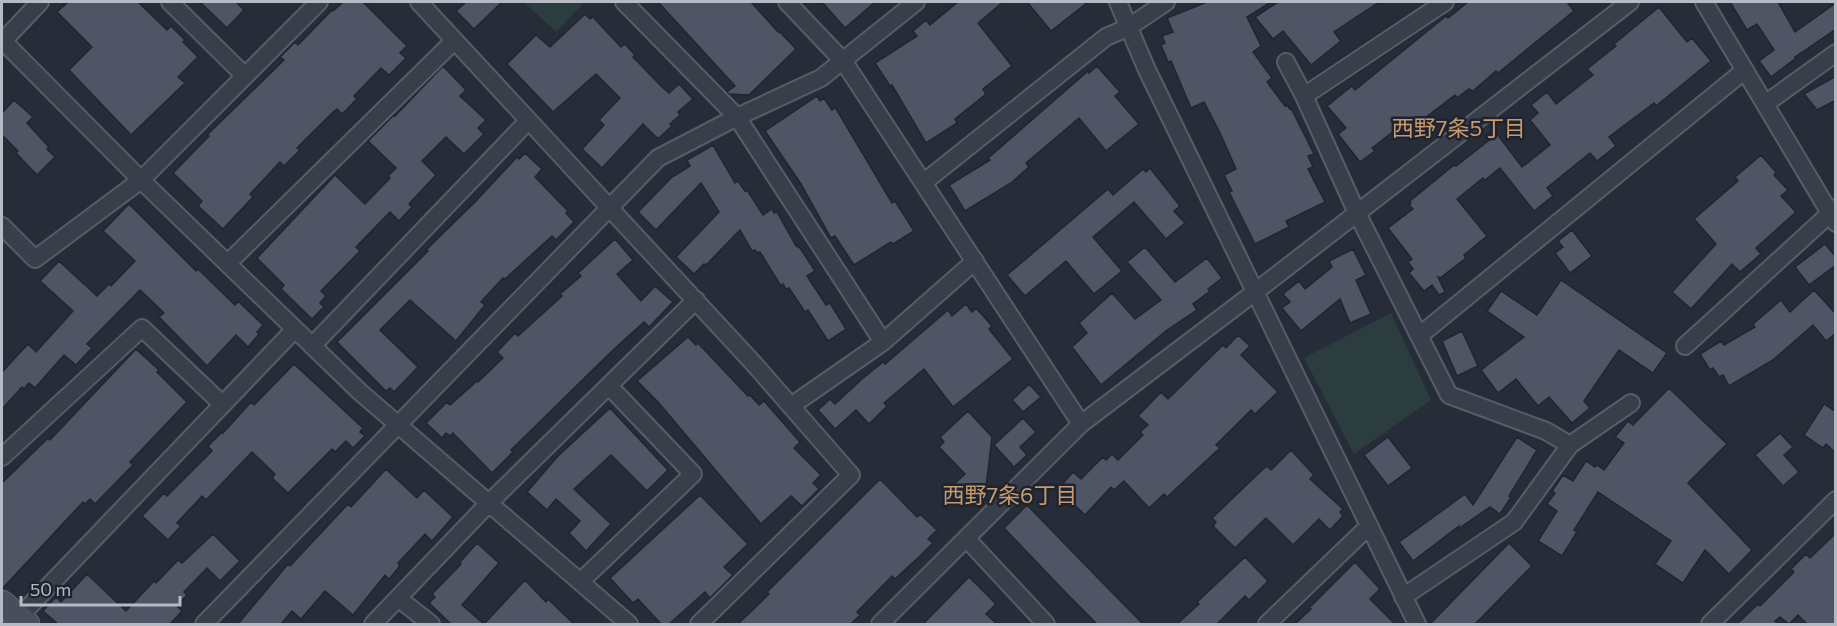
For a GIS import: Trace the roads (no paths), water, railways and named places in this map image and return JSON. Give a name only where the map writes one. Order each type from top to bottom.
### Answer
[{"type":"street","points":[[40,2],[2,40],[141,180],[360,392],[629,624]]},
{"type":"street","points":[[170,2],[245,76]]},
{"type":"street","points":[[2,226],[35,259],[141,180],[319,2]]},
{"type":"street","points":[[419,2],[696,300],[851,475],[699,624]]},
{"type":"street","points":[[624,2],[737,117],[883,342]]},
{"type":"street","points":[[787,2],[844,62],[1080,424]]},
{"type":"street","points":[[204,624],[658,158],[737,117],[821,78],[844,62],[916,2]]},
{"type":"street","points":[[1118,2],[1147,70],[1418,624]]},
{"type":"street","points":[[923,183],[1106,37],[1129,27],[1166,2]]},
{"type":"street","points":[[1304,96],[1445,2]]},
{"type":"street","points":[[880,624],[1080,424],[1255,292],[1630,2]]},
{"type":"street","points":[[1685,346],[1833,215],[1704,2]]},
{"type":"street","points":[[228,263],[454,41]]},
{"type":"street","points":[[1765,104],[1836,54]]},
{"type":"street","points":[[1286,62],[1304,96],[1357,213],[1449,395],[1546,431],[1569,445]]},
{"type":"street","points":[[1419,336],[1745,70]]},
{"type":"street","points":[[312,346],[528,121]]},
{"type":"street","points":[[791,406],[883,342],[975,261]]},
{"type":"street","points":[[373,624],[489,504],[696,300]]},
{"type":"street","points":[[2,457],[142,328],[222,404]]},
{"type":"street","points":[[16,615],[295,329]]},
{"type":"street","points":[[580,582],[693,474],[609,386]]},
{"type":"street","points":[[1403,597],[1514,522],[1569,445],[1631,403]]},
{"type":"street","points":[[1710,624],[1836,500]]},
{"type":"street","points":[[1267,624],[1369,526]]},
{"type":"street","points":[[966,538],[1046,624]]},
{"type":"street","points":[[398,598],[431,624]]},
{"type":"district","name":"西野7条5丁目","points":[[1459,128]]},
{"type":"district","name":"西野7条6丁目","points":[[1010,495]]}]
